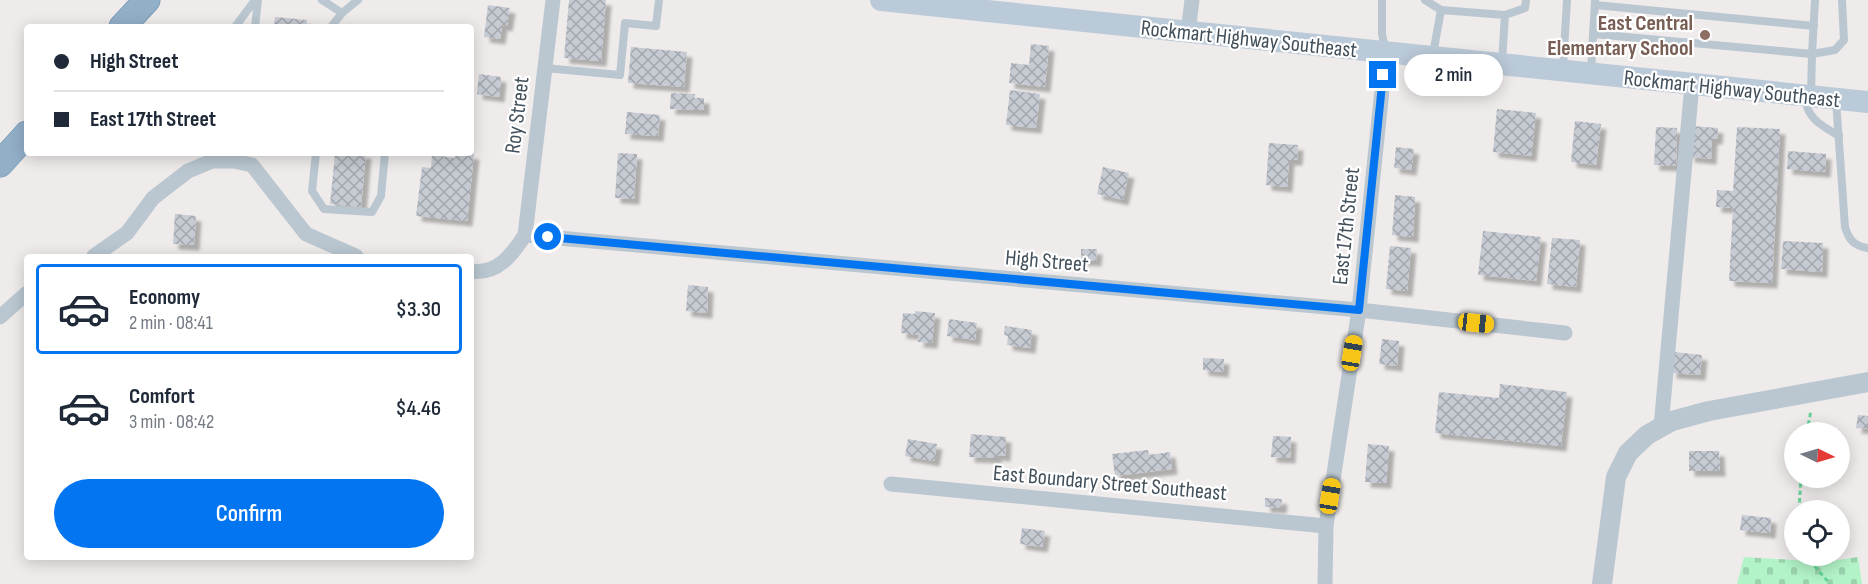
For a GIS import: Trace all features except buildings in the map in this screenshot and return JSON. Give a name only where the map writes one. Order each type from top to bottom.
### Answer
[{"type":"highway","points":[[125,24],[145,1]]},
{"type":"highway","points":[[0,164],[24,137]]},
{"type":"main road","name":"Rockmart Highway Southeast","points":[[881,0],[1868,102]]},
{"type":"street","name":"Roy Street","points":[[525,235],[553,0]]},
{"type":"street","points":[[1188,33],[1192,0]]},
{"type":"street","name":"East 17th Street","points":[[1325,584],[1326,525],[1359,310],[1386,52]]},
{"type":"street","points":[[1661,427],[1692,84]]},
{"type":"street","points":[[97,254],[126,233],[153,198],[188,171],[212,161],[234,161],[252,165],[306,234],[351,254]]},
{"type":"street","points":[[474,272],[482,273],[508,260],[525,235]]},
{"type":"street","name":"High Street","points":[[525,235],[1359,310],[1565,333]]},
{"type":"street","points":[[0,317],[24,296]]},
{"type":"street","points":[[1602,584],[1617,477],[1628,453],[1647,435],[1672,421],[1708,411],[1868,382]]},
{"type":"street","name":"East Boundary Street Southeast","points":[[891,484],[1326,525]]},
{"type":"lane","points":[[237,24],[257,0]]},
{"type":"lane","points":[[255,24],[257,0]]},
{"type":"lane","points":[[322,0],[342,13]]},
{"type":"lane","points":[[333,24],[342,13],[358,0]]},
{"type":"lane","points":[[545,68],[620,75],[625,23],[657,26],[659,0]]},
{"type":"lane","points":[[1382,0],[1382,34],[1386,52]]},
{"type":"lane","points":[[1425,0],[1441,10],[1504,15],[1525,8],[1526,0]]},
{"type":"lane","points":[[1562,70],[1567,0]]},
{"type":"lane","points":[[1815,0],[1806,109],[1814,122],[1839,136]]},
{"type":"lane","points":[[1594,34],[1812,54],[1835,50],[1844,40],[1842,0]]},
{"type":"lane","points":[[1591,73],[1595,3],[1814,26]]},
{"type":"lane","points":[[1432,57],[1441,10]]},
{"type":"lane","points":[[1502,64],[1504,15]]},
{"type":"lane","points":[[1836,99],[1845,227],[1849,239],[1856,245],[1868,248]]},
{"type":"lane","points":[[316,156],[312,191],[324,209],[372,212],[381,196],[385,156]]},
{"type":"path","points":[[1809,422],[1816,391]]},
{"type":"path","points":[[1814,566],[1830,584]]},
{"type":"green space","points":[[1744,557],[1784,559],[1784,566],[1850,566],[1850,558],[1858,557],[1862,584],[1737,584]]},
{"type":"place","name":"East Central Elementary School","points":[[1705,35]]},
{"type":"route","points":[[548,237],[1359,310],[1383,75]]}]
